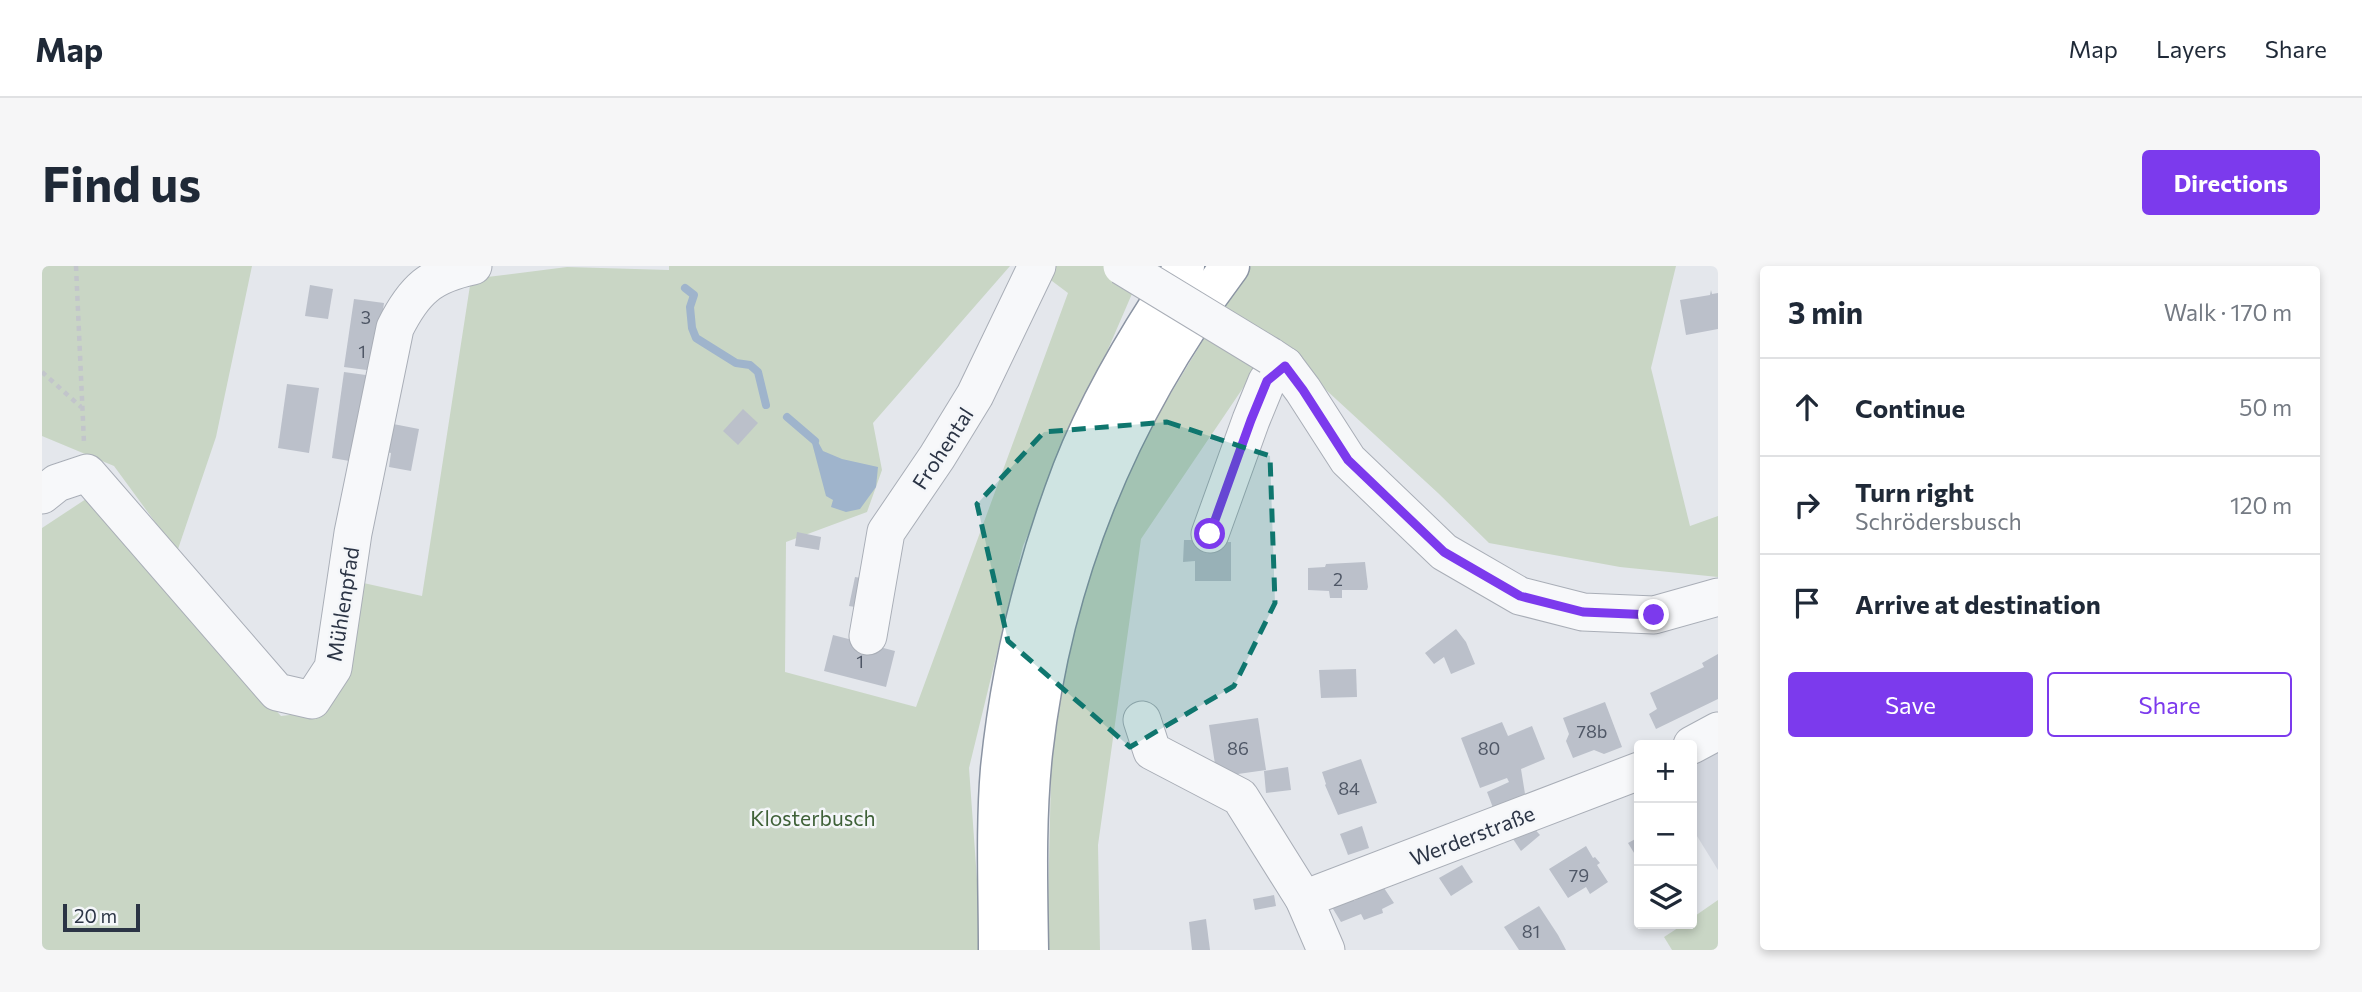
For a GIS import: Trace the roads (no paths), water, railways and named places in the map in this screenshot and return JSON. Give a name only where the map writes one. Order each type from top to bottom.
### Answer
[{"type":"highway","points":[[998,950],[1000,770],[1017,654],[1040,567],[1073,469],[1112,387],[1150,317],[1185,266]]},
{"type":"highway","points":[[1029,950],[1027,851],[1033,753],[1047,665],[1071,570],[1102,483],[1139,405],[1175,343],[1230,266]]},
{"type":"street","name":"Mühlenpfad","points":[[42,495],[57,483],[87,473],[277,692],[312,699],[333,668],[353,533],[395,328],[411,298],[423,286],[442,276],[473,266]]},
{"type":"street","name":"Frohental","points":[[868,636],[886,532],[975,395],[1037,266]]},
{"type":"street","points":[[1122,266],[1278,361],[1303,390],[1348,460],[1444,552],[1520,596],[1583,612],[1654,615],[1718,597]]},
{"type":"street","points":[[1210,534],[1251,420],[1278,361]]},
{"type":"street","points":[[1142,720],[1152,751],[1240,797],[1304,899],[1326,950]]},
{"type":"street","points":[[1697,742],[1718,731]]},
{"type":"street","name":"Werderstraße","points":[[1304,899],[1634,773]]},
{"type":"water","points":[[817,440],[823,451],[842,459],[878,467],[876,487],[860,509],[846,512],[831,507],[833,500],[826,496],[812,443]]},
{"type":"waterway","points":[[685,288],[694,295],[690,307],[696,338],[736,363],[750,365],[758,372],[766,405]]},
{"type":"waterway","points":[[787,417],[815,441]]},
{"type":"park label","name":"Klosterbusch","points":[[813,817]]}]
